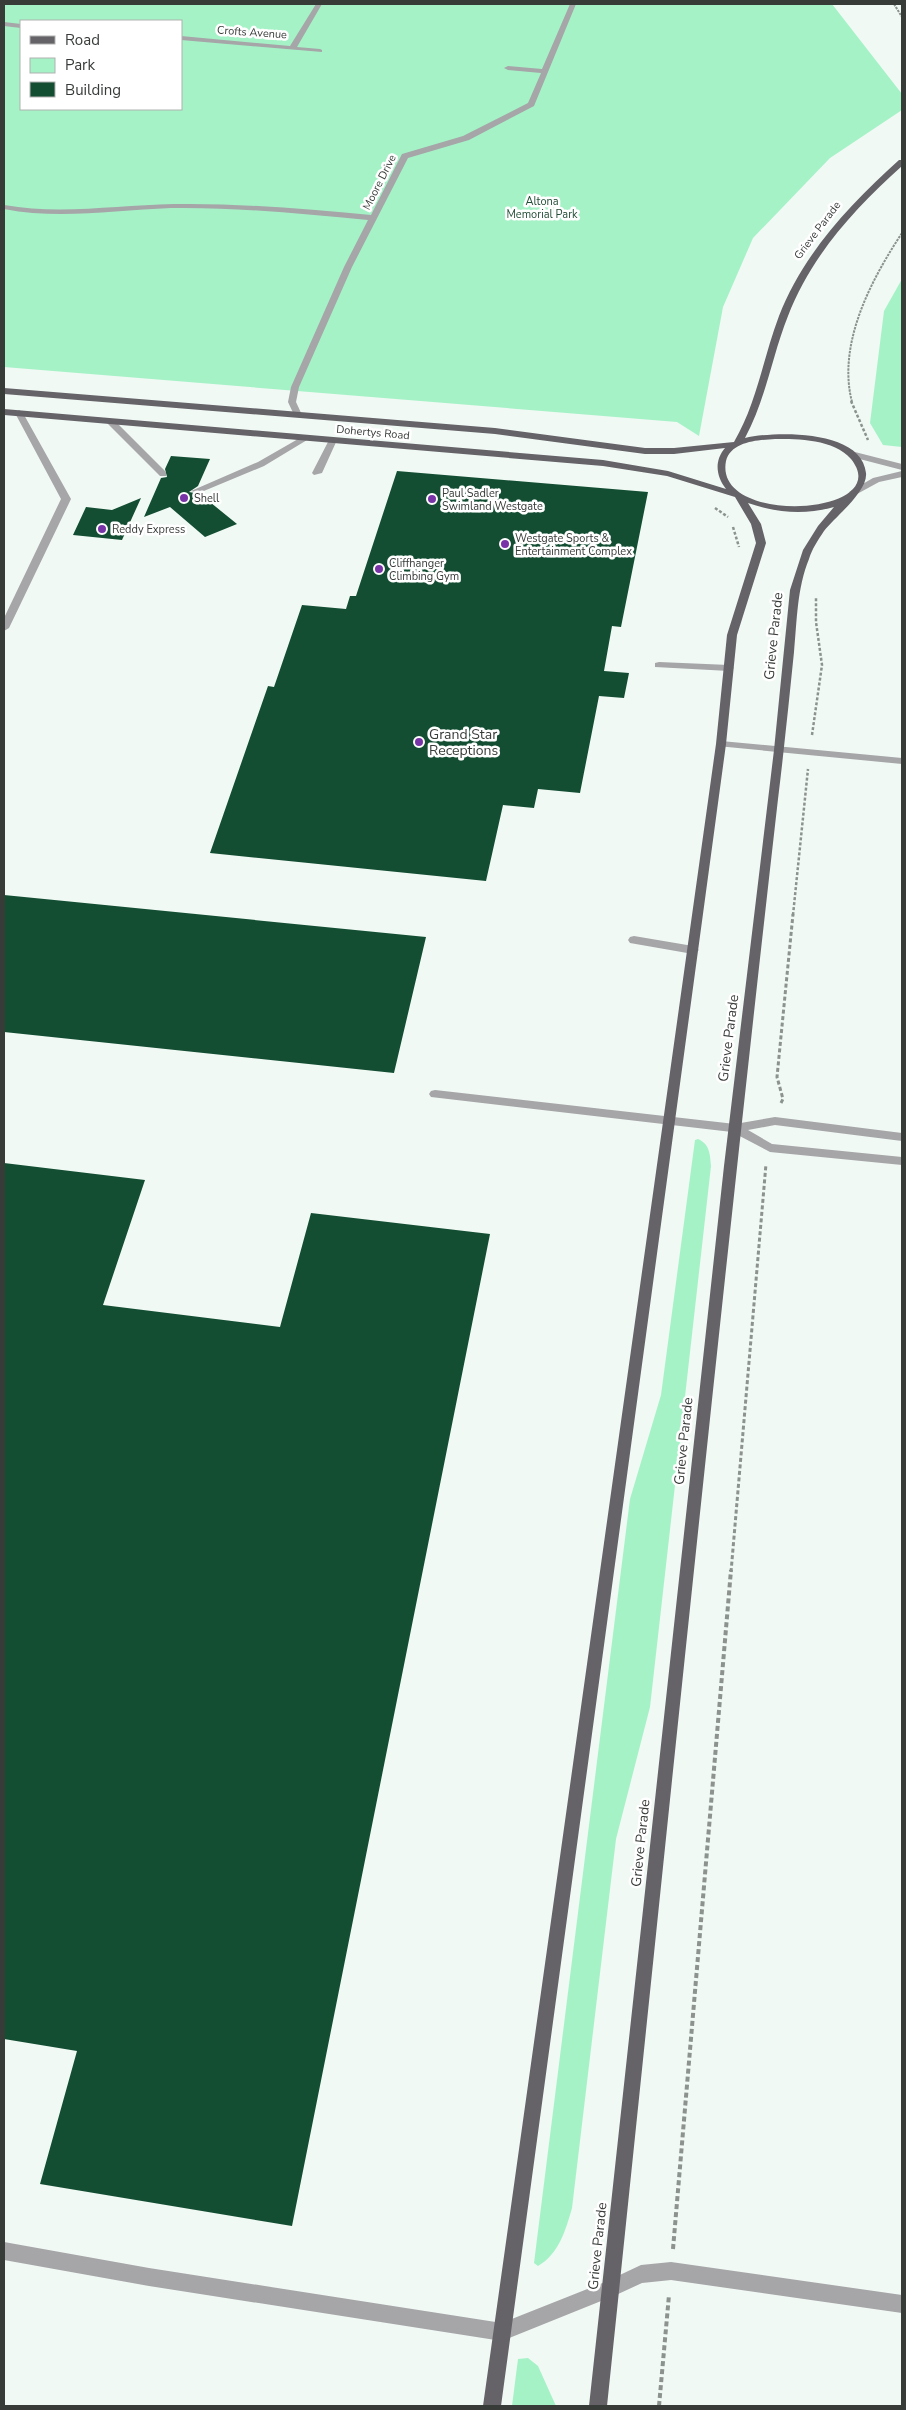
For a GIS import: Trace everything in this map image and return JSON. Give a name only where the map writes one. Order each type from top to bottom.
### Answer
[{"type":"main road","name":"Grieve Parade","points":[[738,495],[724,480],[721,469],[724,456],[737,444],[755,408],[784,315],[798,284],[813,260],[856,205],[902,162]]},
{"type":"main road","name":"Dohertys Road","points":[[4,391],[517,434],[645,451],[674,451],[737,444],[775,436],[793,436],[821,440],[846,451]]},
{"type":"main road","name":"Dohertys Road","points":[[4,412],[619,465],[688,479],[766,505],[796,509],[839,503],[852,494]]},
{"type":"main road","points":[[846,451],[859,464],[862,476],[859,486],[852,494]]},
{"type":"main road","name":"Grieve Parade","points":[[598,2406],[735,1128],[780,750],[799,568],[816,534],[852,494]]},
{"type":"main road","points":[[492,2406],[660,1175],[721,744],[728,668],[736,619],[758,557],[760,543],[756,524],[738,495]]},
{"type":"street","points":[[293,47],[319,4]]},
{"type":"street","name":"Moore Drive","points":[[298,415],[292,402],[295,387],[348,267],[405,156],[466,138],[531,104],[573,4]]},
{"type":"street","points":[[4,24],[20,26]]},
{"type":"street","name":"Crofts Avenue","points":[[182,38],[320,51]]},
{"type":"street","points":[[508,68],[546,71]]},
{"type":"street","points":[[4,207],[39,212],[72,213],[169,206],[230,206],[373,218]]},
{"type":"street","points":[[4,628],[66,499],[19,413]]},
{"type":"street","points":[[110,421],[124,432],[163,474]]},
{"type":"street","points":[[196,491],[261,464],[308,437]]},
{"type":"street","points":[[317,473],[333,440]]},
{"type":"street","points":[[846,451],[902,467]]},
{"type":"street","points":[[852,494],[876,480],[902,474]]},
{"type":"street","points":[[659,665],[728,668]]},
{"type":"street","points":[[721,744],[902,761]]},
{"type":"street","points":[[634,940],[693,950]]},
{"type":"street","points":[[435,1094],[735,1128],[774,1121],[902,1137]]},
{"type":"street","points":[[735,1128],[770,1148],[902,1161]]},
{"type":"street","points":[[4,2251],[149,2277],[502,2332],[610,2289],[640,2274],[671,2271],[902,2304]]},
{"type":"path","points":[[894,4],[902,17]]},
{"type":"path","points":[[710,504],[730,519],[739,550]]},
{"type":"path","points":[[777,1076],[810,752]]},
{"type":"path","points":[[659,2406],[764,1182],[770,1148]]},
{"type":"green space","name":"Altona Memorial Park","points":[[4,4],[832,4],[902,94],[902,110],[830,158],[753,238],[723,307],[699,436],[677,422],[4,367]]},
{"type":"green space","points":[[902,279],[902,447],[883,445],[870,423],[884,311]]},
{"type":"green space","points":[[698,1139],[707,1147],[711,1166],[650,1707],[616,1839],[572,2208],[561,2240],[551,2255],[538,2266],[534,2263],[630,1499],[661,1395],[695,1140]]},
{"type":"green space","points":[[528,2358],[538,2366],[556,2406],[512,2406],[518,2359]]},
{"type":"building","points":[[171,456],[210,459],[198,486],[189,492],[200,494],[237,524],[205,537],[170,507],[144,517],[161,478],[167,477],[165,469]]},
{"type":"building","name":"Grand Star Receptions","points":[[397,471],[648,492],[621,627],[612,626],[604,671],[629,673],[624,698],[599,696],[580,793],[538,789],[534,808],[503,805],[486,881],[210,853],[268,686],[274,687],[302,605],[346,609],[350,596],[356,596]]},
{"type":"building","name":"Reddy Express","points":[[141,498],[122,540],[73,535],[86,507],[112,510]]},
{"type":"building","points":[[4,895],[426,937],[394,1073],[4,1032]]},
{"type":"building","points":[[4,1163],[145,1180],[103,1305],[280,1327],[311,1213],[490,1234],[292,2226],[40,2184],[77,2051],[4,2039]]},
{"type":"place","name":"Shell","points":[[184,498]]},
{"type":"place","name":"Paul Sadler Swimland Westgate","points":[[432,499]]},
{"type":"place","name":"Reddy Express","points":[[102,529]]},
{"type":"place","name":"Westgate Sports & Entertainment Complex","points":[[505,544]]},
{"type":"place","name":"Cliffhanger Climbing Gym","points":[[379,569]]},
{"type":"place","name":"Grand Star Receptions","points":[[419,742]]}]
